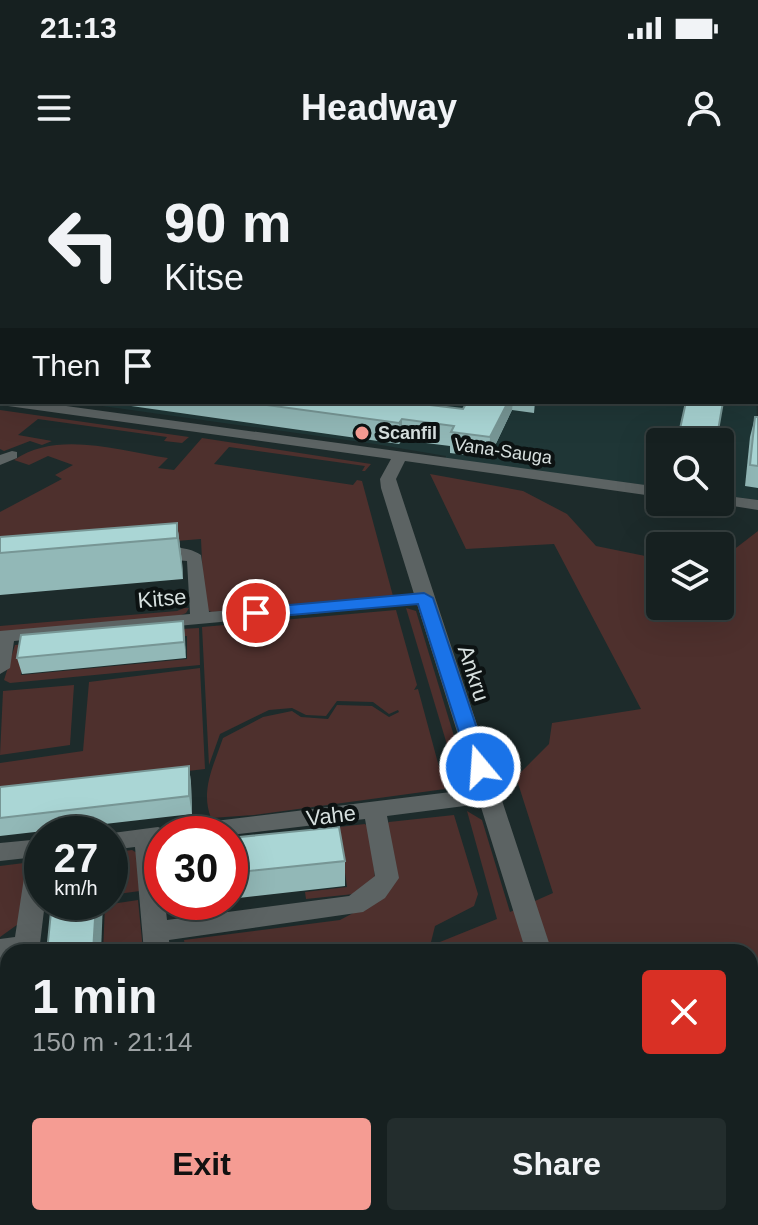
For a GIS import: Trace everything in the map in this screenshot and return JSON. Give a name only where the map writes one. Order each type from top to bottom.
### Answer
[{"type":"street","name":"Vana-Sauga","points":[[22,404],[646,490]]},
{"type":"street","name":"Ankru","points":[[400,457],[388,479],[389,488],[536,944]]},
{"type":"street","points":[[734,502],[758,505]]},
{"type":"street","points":[[143,555],[187,553],[195,559],[200,619]]},
{"type":"street","name":"Kitse","points":[[2,637],[424,598]]},
{"type":"street","points":[[0,668],[2,637]]},
{"type":"street","name":"Vahe","points":[[248,825],[489,795]]},
{"type":"street","points":[[156,920],[156,942],[354,905],[376,891],[387,878],[374,810]]},
{"type":"street","points":[[0,852],[24,850]]},
{"type":"street","points":[[28,944],[31,920]]},
{"type":"shaded area","points":[[88,404],[757,404],[758,500],[734,497],[734,428],[646,428],[646,485],[445,459],[446,456]]},
{"type":"shaded area","points":[[0,410],[189,437],[182,443],[164,441],[167,437],[38,419],[18,435],[52,441],[42,445],[30,441],[4,451],[0,449]]},
{"type":"shaded area","points":[[202,438],[371,464],[362,471],[365,466],[229,447],[214,464],[353,485],[357,480],[362,481],[393,596],[212,612],[206,610],[204,603],[201,539],[0,555],[0,512],[62,479],[55,475],[73,465],[48,456],[29,465],[14,460],[50,446],[89,445],[168,458],[158,468],[174,470]]},
{"type":"shaded area","points":[[430,474],[523,491],[567,514],[596,546],[646,556],[646,620],[734,620],[734,549],[758,531],[758,944],[435,944],[497,919],[467,811],[482,820],[510,912],[553,893],[516,777],[549,744],[552,723],[641,709],[554,544],[466,549]]},
{"type":"shaded area","points":[[189,608],[179,616],[0,632],[0,626]]},
{"type":"shaded area","points":[[406,608],[416,611],[468,782],[460,788]]},
{"type":"shaded area","points":[[396,610],[417,685],[414,690],[418,689],[445,789],[254,815],[210,816],[208,788],[223,738],[263,717],[292,711],[301,717],[328,719],[337,705],[372,706],[389,717],[399,712],[389,714],[373,702],[337,701],[326,716],[306,715],[292,708],[269,710],[220,734],[209,765],[202,627]]},
{"type":"shaded area","points":[[199,628],[200,665],[10,683],[4,680],[15,645],[50,642],[24,651],[21,675],[187,659],[187,636],[160,638],[163,630]]},
{"type":"shaded area","points":[[200,668],[205,769],[0,793],[0,763],[83,751],[89,682]]},
{"type":"shaded area","points":[[74,685],[70,745],[0,755],[3,691]]},
{"type":"shaded area","points":[[454,815],[478,894],[474,906],[435,926],[430,944],[185,944],[184,940],[340,920],[374,902],[385,826],[389,822]]},
{"type":"shaded area","points":[[365,824],[370,829],[375,879],[354,894],[306,899],[305,892],[347,887],[342,851],[296,832]]},
{"type":"shaded area","points":[[128,851],[137,853],[140,891],[128,893]]},
{"type":"shaded area","points":[[24,863],[21,922],[0,937],[0,866]]},
{"type":"shaded area","points":[[138,900],[142,944],[103,944],[104,920],[128,920],[128,902]]},
{"type":"building","points":[[259,404],[421,404],[463,409],[466,404],[507,404],[490,437],[451,432],[454,426],[402,419],[399,423]]},
{"type":"building","points":[[686,404],[723,404],[718,428],[680,428]]},
{"type":"building","points":[[755,417],[758,417],[758,466],[750,465]]},
{"type":"building","points":[[177,523],[177,538],[0,553],[0,537]]},
{"type":"building","points":[[183,621],[184,642],[17,658],[21,635]]},
{"type":"building","points":[[189,766],[189,796],[0,818],[0,787]]},
{"type":"building","points":[[339,827],[345,861],[248,871],[248,836]]},
{"type":"building","points":[[50,920],[95,920],[93,944],[48,944]]},
{"type":"place","name":"Scanfil","points":[[362,433]]},
{"type":"route","points":[[256,613],[424,598],[480,767]]}]
